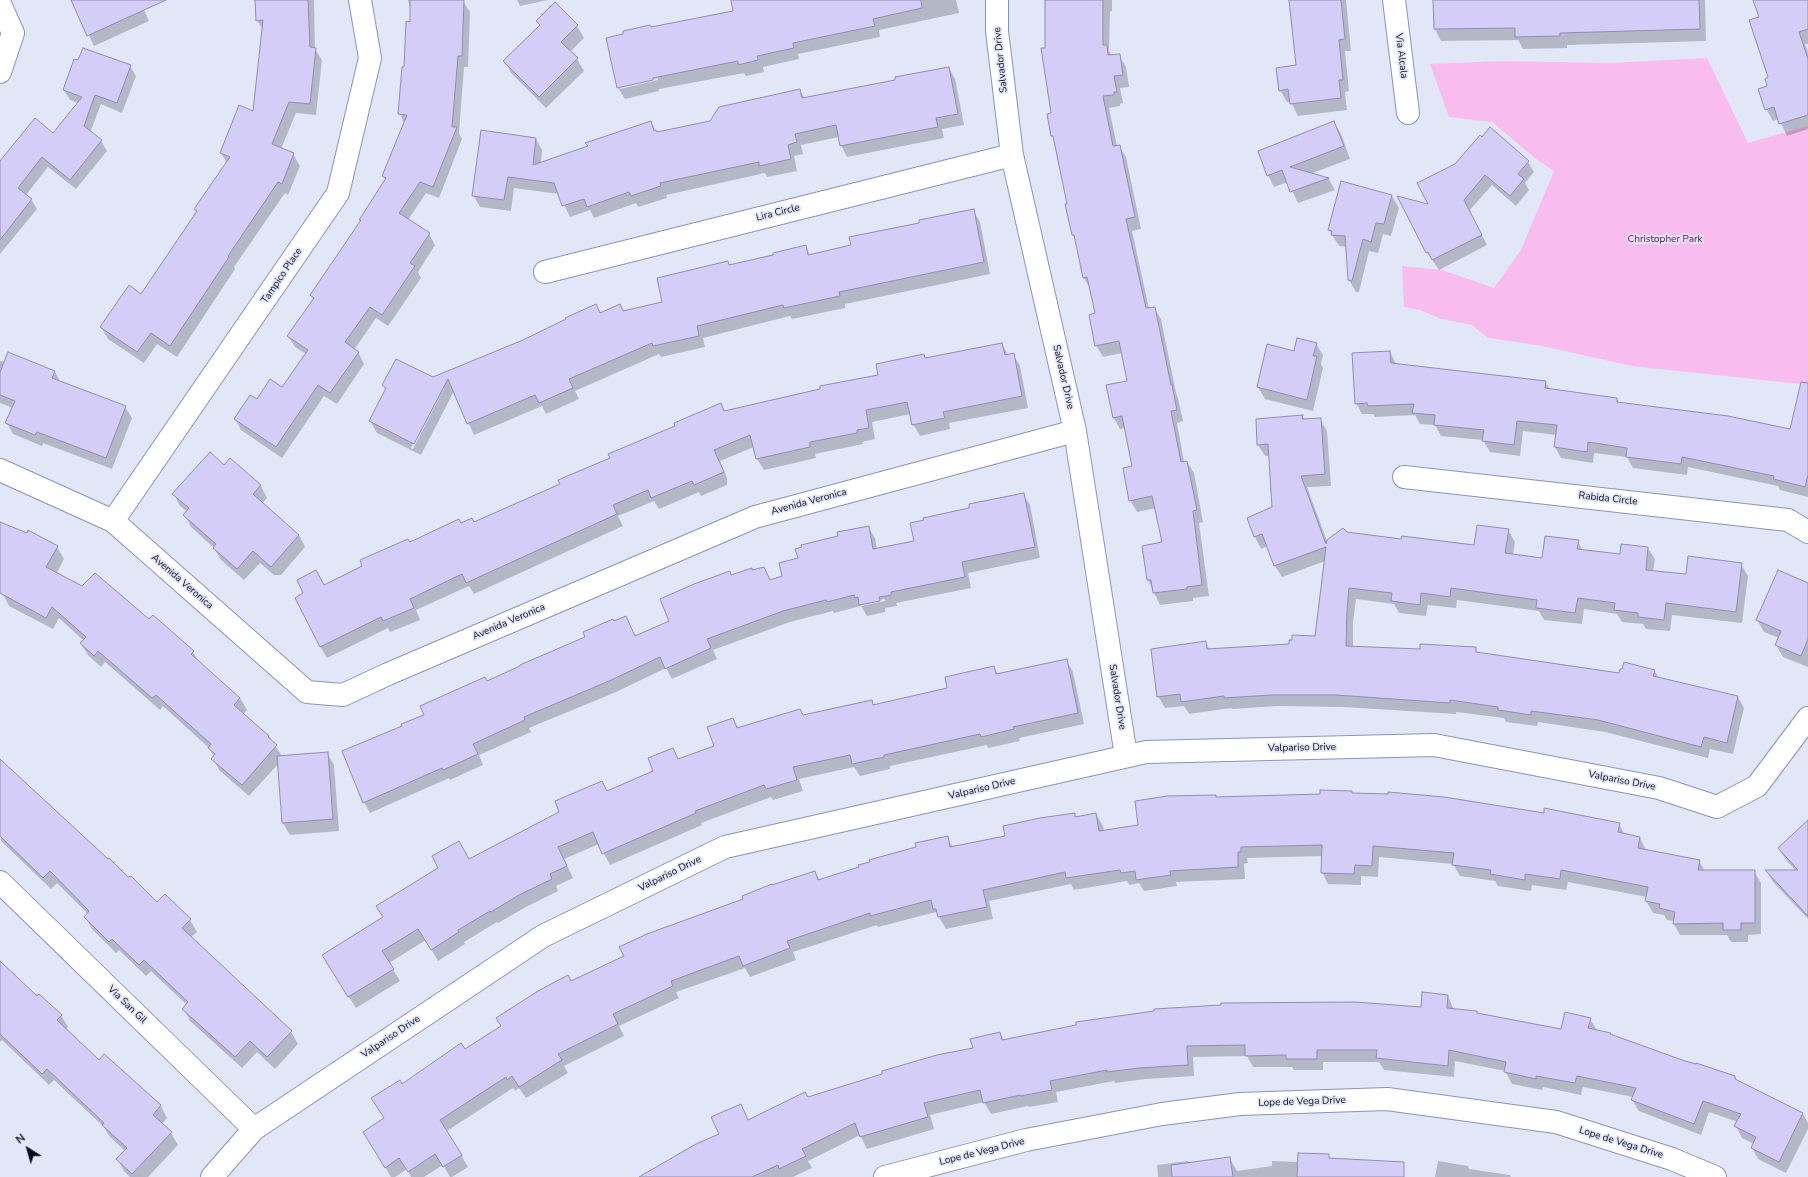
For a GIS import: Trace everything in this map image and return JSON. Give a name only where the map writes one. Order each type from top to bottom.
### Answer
[{"type":"street","name":"Tampico Place","points":[[113,521],[338,193],[370,58],[360,0]]},
{"type":"street","name":"Salvador Drive","points":[[997,0],[998,31],[1012,155],[1075,431],[1126,756]]},
{"type":"street","name":"Via Alcala","points":[[1394,0],[1408,113]]},
{"type":"street","points":[[0,4],[13,33],[0,72]]},
{"type":"street","name":"Lira Circle","points":[[545,272],[1012,155]]},
{"type":"street","name":"Avenida Veronica","points":[[0,470],[113,521],[307,692],[343,695],[395,671],[755,517],[1075,431]]},
{"type":"street","name":"Rabida Circle","points":[[1404,477],[1788,520],[1808,532]]},
{"type":"street","name":"Valpariso Drive","points":[[212,1177],[254,1129],[542,936],[725,848],[1146,752],[1434,745],[1659,788],[1717,807],[1758,786],[1808,718]]},
{"type":"street","name":"Via San Gil","points":[[0,882],[254,1129]]},
{"type":"street","name":"Lope de Vega Drive","points":[[885,1177],[1026,1140],[1162,1114],[1240,1104],[1387,1099],[1556,1122],[1672,1159],[1715,1177]]},
{"type":"green space","name":"Christopher Park","points":[[1707,58],[1748,143],[1808,126],[1808,385],[1632,366],[1537,345],[1488,338],[1472,325],[1441,319],[1420,310],[1404,307],[1402,266],[1442,270],[1494,288],[1521,250],[1554,171],[1536,159],[1492,122],[1449,117],[1430,64],[1502,61],[1611,63]]},
{"type":"building","points":[[71,0],[166,0],[87,36]]},
{"type":"building","points":[[255,0],[308,0],[310,47],[316,48],[310,104],[289,102],[272,144],[294,153],[282,184],[278,182],[170,346],[151,333],[137,352],[100,327],[129,285],[141,294],[197,211],[194,209],[230,157],[220,153],[239,105],[253,111],[263,20],[256,21]]},
{"type":"building","points":[[410,0],[464,0],[462,56],[458,56],[452,127],[457,127],[433,187],[420,182],[399,213],[430,233],[410,263],[415,266],[382,315],[370,307],[345,342],[359,352],[330,393],[318,385],[276,447],[234,419],[250,395],[257,399],[270,379],[282,387],[308,350],[287,336],[314,298],[310,295],[361,220],[359,220],[386,178],[382,176],[407,115],[398,114],[402,67],[404,67],[406,21],[410,22]]},
{"type":"building","points":[[731,0],[921,0],[922,8],[873,19],[875,26],[793,43],[794,48],[757,56],[758,60],[738,65],[738,61],[653,78],[653,80],[617,88],[606,38],[623,34],[623,31],[650,25],[651,27],[733,11]]},
{"type":"building","points":[[1045,0],[1103,0],[1103,45],[1107,45],[1108,55],[1120,54],[1123,75],[1114,76],[1117,92],[1114,92],[1114,95],[1103,96],[1113,146],[1120,145],[1135,217],[1126,219],[1146,308],[1155,307],[1177,410],[1171,411],[1181,462],[1187,461],[1197,510],[1193,511],[1202,585],[1187,587],[1187,589],[1153,593],[1151,580],[1147,580],[1142,546],[1162,542],[1152,496],[1129,501],[1123,468],[1132,466],[1122,416],[1113,418],[1106,385],[1127,381],[1119,341],[1095,346],[1089,315],[1095,313],[1087,277],[1083,278],[1074,235],[1072,235],[1053,136],[1051,136],[1047,114],[1051,113],[1041,48],[1045,48]]},
{"type":"building","points":[[1289,0],[1341,0],[1345,39],[1339,40],[1343,80],[1339,80],[1341,98],[1290,104],[1288,89],[1279,91],[1276,68],[1296,65]]},
{"type":"building","points":[[1433,0],[1699,0],[1700,29],[1560,33],[1560,36],[1515,37],[1515,28],[1434,29]]},
{"type":"building","points":[[1753,0],[1808,0],[1808,29],[1799,32],[1808,59],[1808,115],[1779,124],[1774,107],[1765,110],[1758,89],[1767,86],[1765,79],[1768,77],[1749,20],[1759,17]]},
{"type":"building","points":[[555,2],[578,25],[561,42],[578,58],[539,97],[503,61],[540,25],[536,21]]},
{"type":"building","points":[[83,48],[131,65],[117,103],[95,95],[84,126],[102,140],[70,180],[42,157],[18,188],[32,199],[0,240],[0,161],[35,118],[53,133],[82,97],[63,90],[74,59],[78,60]]},
{"type":"building","points":[[949,67],[958,114],[936,118],[938,127],[840,146],[836,125],[795,134],[797,142],[788,145],[791,159],[759,166],[759,162],[660,183],[661,186],[631,196],[629,192],[587,207],[584,199],[562,206],[554,183],[508,177],[504,200],[472,196],[481,130],[536,138],[533,165],[588,146],[585,143],[651,121],[654,131],[656,130],[657,132],[710,121],[719,107],[800,89],[802,98],[895,80],[895,77]]},
{"type":"building","points":[[1334,121],[1344,146],[1290,167],[1329,178],[1290,192],[1282,170],[1267,176],[1258,151]]},
{"type":"building","points":[[1490,127],[1529,161],[1518,174],[1524,179],[1510,196],[1485,175],[1464,200],[1482,235],[1432,260],[1428,252],[1426,253],[1397,196],[1428,204],[1417,183],[1455,164],[1480,135],[1482,137]]},
{"type":"building","points":[[1341,181],[1392,195],[1384,224],[1376,223],[1371,242],[1363,239],[1352,281],[1348,280],[1345,236],[1331,235],[1332,231],[1328,230]]},
{"type":"building","points":[[974,209],[984,262],[839,292],[840,296],[784,308],[783,305],[697,326],[699,336],[653,346],[652,343],[569,379],[573,388],[539,403],[535,395],[467,424],[448,379],[414,444],[369,421],[386,388],[382,385],[396,359],[433,377],[523,340],[596,304],[600,313],[620,304],[623,311],[662,302],[657,278],[728,261],[729,265],[773,255],[773,253],[806,245],[808,255],[851,245],[849,237],[919,223],[919,220]]},
{"type":"building","points":[[1297,338],[1317,343],[1313,356],[1317,356],[1307,400],[1257,387],[1267,344],[1294,351]]},
{"type":"building","points":[[1002,343],[1005,355],[1014,353],[1022,396],[943,412],[945,418],[912,425],[907,402],[866,410],[869,428],[857,430],[857,433],[810,442],[810,447],[756,459],[750,435],[714,450],[724,472],[694,485],[692,481],[651,498],[648,490],[613,505],[617,514],[466,583],[462,574],[410,599],[414,608],[383,621],[381,617],[320,647],[295,598],[303,593],[297,580],[316,570],[324,585],[362,566],[360,560],[408,539],[410,542],[459,519],[461,523],[472,518],[474,522],[560,484],[558,480],[610,458],[608,454],[675,426],[674,423],[721,403],[724,411],[820,389],[820,386],[878,375],[876,364],[924,354],[925,358]]},
{"type":"building","points":[[1390,351],[1391,363],[1546,381],[1545,388],[1617,398],[1617,402],[1728,416],[1790,429],[1801,382],[1808,383],[1808,475],[1805,487],[1773,479],[1774,476],[1682,457],[1681,464],[1626,457],[1627,448],[1588,442],[1587,452],[1554,447],[1557,425],[1517,421],[1514,445],[1482,441],[1484,430],[1434,425],[1435,415],[1412,413],[1414,404],[1368,406],[1367,403],[1355,404],[1352,353]]},
{"type":"building","points":[[8,352],[55,371],[52,378],[126,406],[106,458],[37,432],[35,435],[5,423],[15,401],[0,395],[0,372]]},
{"type":"building","points":[[1303,415],[1302,419],[1321,418],[1325,474],[1301,476],[1326,544],[1327,540],[1343,528],[1347,532],[1401,539],[1402,536],[1474,545],[1477,525],[1509,529],[1505,553],[1542,558],[1545,536],[1579,540],[1577,549],[1620,554],[1621,544],[1648,547],[1646,570],[1686,574],[1688,556],[1742,563],[1736,612],[1666,603],[1664,620],[1638,617],[1638,613],[1614,610],[1615,603],[1578,598],[1575,613],[1536,608],[1537,600],[1451,588],[1450,597],[1421,593],[1420,605],[1391,601],[1392,593],[1349,588],[1346,646],[1420,649],[1420,644],[1476,647],[1476,652],[1619,673],[1624,662],[1655,670],[1653,676],[1738,696],[1727,743],[1704,737],[1701,747],[1598,720],[1531,711],[1531,715],[1498,710],[1498,707],[1450,700],[1450,703],[1336,695],[1271,695],[1224,698],[1224,696],[1181,702],[1180,694],[1157,697],[1151,649],[1206,641],[1207,649],[1289,644],[1289,640],[1292,640],[1292,635],[1315,636],[1326,547],[1274,566],[1262,534],[1254,537],[1247,518],[1272,507],[1268,444],[1257,445],[1256,419]]},
{"type":"building","points":[[210,452],[224,465],[230,458],[261,485],[253,494],[299,535],[271,567],[253,551],[237,569],[213,548],[216,544],[183,515],[189,508],[172,494]]},
{"type":"building","points":[[1024,493],[1035,547],[962,562],[965,577],[891,592],[891,595],[879,597],[880,601],[859,605],[858,597],[855,598],[854,595],[827,602],[826,600],[783,611],[707,639],[711,648],[665,669],[660,657],[609,681],[524,717],[525,720],[473,744],[478,754],[443,770],[442,768],[363,803],[342,751],[402,726],[401,724],[424,715],[420,706],[485,677],[487,681],[585,637],[583,632],[613,619],[614,621],[626,616],[635,636],[669,621],[660,599],[694,584],[730,571],[731,575],[752,568],[752,570],[764,567],[770,580],[782,576],[779,563],[798,558],[795,549],[802,547],[801,545],[838,536],[837,532],[869,526],[873,549],[914,541],[910,523],[924,520],[923,518],[969,508],[969,504]]},
{"type":"building","points":[[0,522],[27,533],[28,530],[58,546],[46,567],[82,586],[95,573],[149,619],[153,615],[194,651],[191,654],[240,698],[234,705],[277,745],[242,785],[211,759],[215,754],[208,748],[211,744],[156,695],[152,698],[98,651],[94,656],[80,643],[86,637],[52,607],[46,618],[0,593]]},
{"type":"building","points":[[1778,570],[1808,583],[1808,639],[1801,656],[1775,645],[1781,631],[1756,620]]},
{"type":"building","points":[[1067,659],[1078,713],[1013,727],[1014,729],[981,737],[980,734],[884,755],[884,757],[852,764],[850,755],[793,767],[797,780],[766,789],[764,785],[695,811],[696,813],[602,854],[593,832],[558,847],[567,866],[550,874],[552,879],[519,895],[491,912],[490,911],[458,930],[459,932],[431,950],[418,929],[382,951],[394,969],[348,997],[322,955],[383,917],[376,906],[438,868],[432,856],[459,841],[469,859],[559,812],[555,801],[602,781],[607,791],[653,771],[648,758],[673,748],[678,759],[714,746],[707,727],[733,718],[737,728],[800,709],[803,715],[872,700],[873,705],[947,688],[945,677],[994,666],[996,674]]},
{"type":"building","points":[[328,752],[333,819],[282,823],[277,756]]},
{"type":"building","points":[[0,759],[128,877],[131,876],[157,902],[165,894],[191,919],[182,928],[292,1031],[267,1057],[250,1041],[235,1057],[182,1009],[188,1002],[144,960],[139,965],[112,939],[109,942],[84,917],[89,911],[50,871],[43,878],[0,836]]},
{"type":"building","points":[[1320,790],[1352,791],[1352,793],[1388,794],[1388,792],[1444,797],[1544,813],[1544,808],[1620,823],[1618,832],[1640,837],[1638,848],[1700,860],[1698,870],[1755,870],[1755,923],[1741,923],[1741,930],[1723,930],[1723,923],[1673,924],[1675,912],[1659,908],[1660,904],[1645,901],[1648,887],[1561,870],[1560,879],[1525,874],[1525,880],[1490,874],[1491,870],[1452,865],[1454,853],[1373,846],[1372,866],[1355,865],[1354,874],[1321,873],[1322,845],[1241,847],[1241,852],[1238,852],[1238,867],[1170,871],[1171,875],[1136,880],[1135,871],[1121,873],[1120,870],[1066,878],[1065,872],[983,890],[987,907],[938,917],[936,909],[933,909],[931,900],[870,916],[870,913],[787,941],[790,948],[743,966],[739,956],[671,981],[673,986],[613,1014],[618,1024],[558,1054],[562,1060],[519,1087],[512,1076],[507,1080],[506,1077],[440,1120],[462,1155],[443,1167],[435,1154],[408,1172],[399,1158],[385,1168],[363,1132],[384,1118],[371,1098],[400,1080],[402,1084],[461,1043],[465,1049],[501,1026],[496,1018],[538,991],[568,975],[571,981],[624,956],[619,947],[647,934],[743,899],[742,896],[772,884],[815,871],[818,880],[859,867],[858,865],[870,862],[869,860],[916,847],[915,843],[948,836],[950,847],[1005,836],[1003,826],[1040,818],[1075,813],[1075,817],[1096,813],[1099,831],[1138,825],[1135,801],[1167,796],[1216,795],[1216,797],[1320,794]]},
{"type":"building","points":[[1808,820],[1808,916],[1765,870],[1798,870],[1778,848]]},
{"type":"building","points":[[0,961],[37,996],[39,994],[62,1015],[57,1020],[99,1060],[104,1054],[161,1105],[153,1115],[172,1132],[132,1174],[116,1159],[127,1148],[102,1125],[104,1123],[47,1069],[42,1074],[0,1034]]},
{"type":"building","points":[[1422,992],[1448,995],[1447,1008],[1477,1011],[1477,1013],[1561,1029],[1565,1012],[1591,1018],[1588,1028],[1611,1033],[1610,1034],[1685,1061],[1696,1063],[1735,1076],[1735,1079],[1803,1113],[1779,1162],[1751,1148],[1756,1137],[1734,1126],[1741,1114],[1703,1101],[1694,1124],[1631,1100],[1636,1088],[1577,1076],[1575,1083],[1536,1076],[1536,1079],[1504,1072],[1506,1062],[1449,1050],[1448,1066],[1376,1058],[1377,1050],[1317,1050],[1317,1059],[1286,1059],[1286,1055],[1245,1056],[1245,1045],[1187,1046],[1188,1065],[1139,1068],[1107,1072],[1107,1070],[1050,1081],[1052,1090],[983,1103],[980,1090],[924,1103],[928,1117],[860,1137],[855,1123],[802,1149],[806,1156],[779,1169],[778,1165],[752,1177],[639,1177],[696,1144],[719,1134],[711,1117],[741,1104],[748,1120],[805,1092],[808,1097],[882,1074],[882,1071],[937,1055],[973,1048],[970,1039],[1000,1032],[1002,1040],[1076,1025],[1076,1022],[1154,1011],[1154,1009],[1221,1005],[1221,1003],[1355,1002],[1421,1007]]},
{"type":"building","points":[[1298,1153],[1329,1154],[1329,1158],[1404,1162],[1404,1177],[1297,1177]]},
{"type":"building","points":[[1230,1157],[1233,1177],[1172,1177],[1171,1165]]}]
